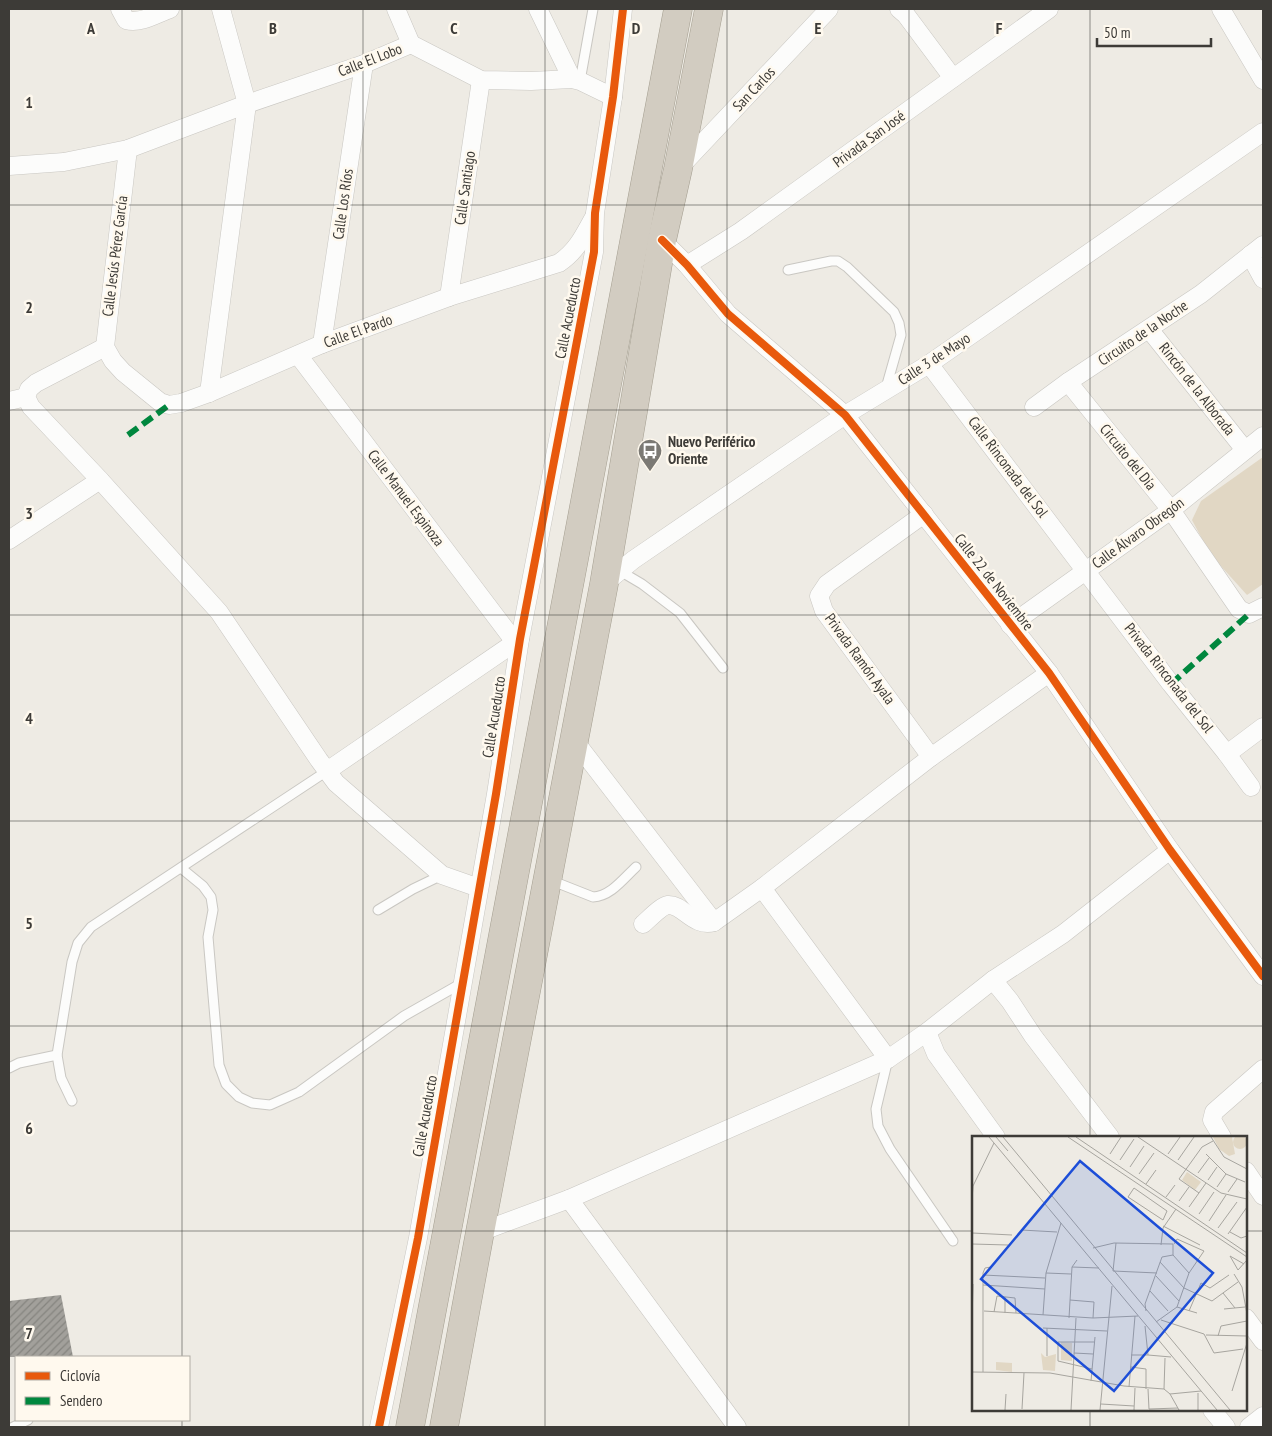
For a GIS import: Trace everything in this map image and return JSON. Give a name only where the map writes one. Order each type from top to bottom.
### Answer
[{"type":"highway","points":[[410,1427],[678,9]]},
{"type":"highway","points":[[444,1427],[574,740],[612,578],[662,240],[678,169],[709,9]]},
{"type":"street","points":[[123,14],[132,22],[170,9]]},
{"type":"street","points":[[209,392],[247,104],[221,9]]},
{"type":"street","points":[[396,9],[411,44]]},
{"type":"street","points":[[538,9],[576,80]]},
{"type":"street","name":"Calle Acueducto","points":[[379,1427],[418,1238],[496,794],[518,640],[594,252],[595,214],[613,97],[623,9]]},
{"type":"street","name":"San Carlos","points":[[678,169],[829,9]]},
{"type":"street","points":[[899,9],[906,15],[953,78]]},
{"type":"street","name":"Privada San José","points":[[687,265],[741,231],[953,78],[1030,14],[1049,9]]},
{"type":"street","points":[[1220,9],[1263,80]]},
{"type":"street","name":"Calle El Lobo","points":[[9,166],[64,162],[128,149],[247,104],[364,64],[411,44],[481,80],[576,80],[613,97]]},
{"type":"street","name":"Calle Los Ríos","points":[[322,344],[364,64]]},
{"type":"street","name":"Calle Santiago","points":[[449,297],[481,80]]},
{"type":"street","name":"Calle 3 de Mayo","points":[[612,578],[633,560],[844,415],[929,364],[1263,132]]},
{"type":"street","name":"Calle Jesús Pérez García","points":[[109,354],[128,149]]},
{"type":"street","name":"Calle El Pardo","points":[[109,354],[123,372],[160,402],[169,405],[181,403],[322,344],[449,297],[559,263],[569,256],[595,214]]},
{"type":"street","name":"Calle 22 de Noviembre","points":[[662,240],[687,265],[728,314],[844,415],[1049,674],[1170,850],[1263,976]]},
{"type":"street","name":"Circuito de la Noche","points":[[1034,407],[1068,382],[1201,294],[1257,250],[1263,279]]},
{"type":"street","name":"Rincón de la Alborada","points":[[1149,329],[1246,450]]},
{"type":"street","points":[[109,354],[36,383],[17,399],[31,407],[100,480],[219,612],[336,783],[442,875],[479,888]]},
{"type":"street","name":"Calle Manuel Espinoza","points":[[298,355],[518,640]]},
{"type":"street","name":"Calle Rinconada del Sol","points":[[929,364],[1086,570]]},
{"type":"street","name":"Circuito del Día","points":[[1068,382],[1171,510],[1239,609],[1249,614],[1263,607]]},
{"type":"street","name":"Calle Álvaro Obregón","points":[[1010,625],[1171,510],[1263,436]]},
{"type":"street","points":[[9,540],[100,480]]},
{"type":"street","name":"Privada Ramón Ayala","points":[[924,514],[827,584],[818,596],[824,611],[931,756]]},
{"type":"street","name":"Privada Rinconada del Sol","points":[[1086,570],[1251,787]]},
{"type":"street","points":[[326,771],[518,640]]},
{"type":"street","points":[[643,924],[667,905],[674,906],[700,922],[707,924],[714,922],[762,888],[931,756],[1049,674]]},
{"type":"street","points":[[1227,754],[1263,727]]},
{"type":"street","points":[[574,740],[714,922]]},
{"type":"street","points":[[480,1232],[570,1198],[888,1059],[927,1032],[993,980],[1063,934],[1170,850]]},
{"type":"street","points":[[762,888],[888,1059]]},
{"type":"street","points":[[993,980],[1109,1136]]},
{"type":"street","points":[[927,1032],[936,1054],[995,1136]]},
{"type":"street","points":[[1221,1136],[1212,1120],[1214,1112],[1263,1070]]},
{"type":"street","points":[[570,1198],[737,1427]]},
{"type":"street","points":[[418,1238],[444,1247]]},
{"type":"street","points":[[1247,1319],[1263,1341]]},
{"type":"street","points":[[1213,1411],[1226,1427]]},
{"type":"street","points":[[1249,1427],[1263,1416]]},
{"type":"lane","points":[[576,80],[593,9]]},
{"type":"lane","points":[[788,270],[838,261],[847,267],[894,312],[899,323],[900,335],[885,390]]},
{"type":"lane","points":[[612,578],[642,584],[680,613],[723,668]]},
{"type":"lane","points":[[72,1101],[61,1078],[57,1055],[72,962],[78,943],[91,927],[326,771]]},
{"type":"lane","points":[[547,879],[593,897],[601,896],[610,892],[636,867]]},
{"type":"lane","points":[[181,868],[203,886],[211,896],[213,910],[208,937],[219,1065],[226,1084],[239,1097],[252,1103],[270,1105],[299,1092],[404,1016],[462,983]]},
{"type":"lane","points":[[378,910],[413,889],[442,875]]},
{"type":"lane","points":[[9,1068],[19,1063],[57,1055]]},
{"type":"lane","points":[[888,1059],[876,1109],[878,1126],[890,1149],[953,1241]]},
{"type":"lane","points":[[13,1427],[26,1421]]},
{"type":"shaded area","points":[[1263,457],[1263,584],[1247,595],[1210,554],[1192,520],[1201,501]]},
{"type":"building","points":[[61,1295],[73,1356],[9,1357],[9,1301]]},
{"type":"marked path","points":[[128,435],[169,405]]},
{"type":"marked path","points":[[1171,684],[1249,614]]},
{"type":"cycle path","points":[[379,1427],[418,1238],[496,794],[520,639],[594,252],[595,213],[613,97],[623,9]]},
{"type":"cycle path","points":[[662,240],[687,265],[728,314],[845,415],[1049,673],[1170,850],[1263,976]]},
{"type":"place","name":"Nuevo Periférico Oriente","points":[[650,472]]}]
